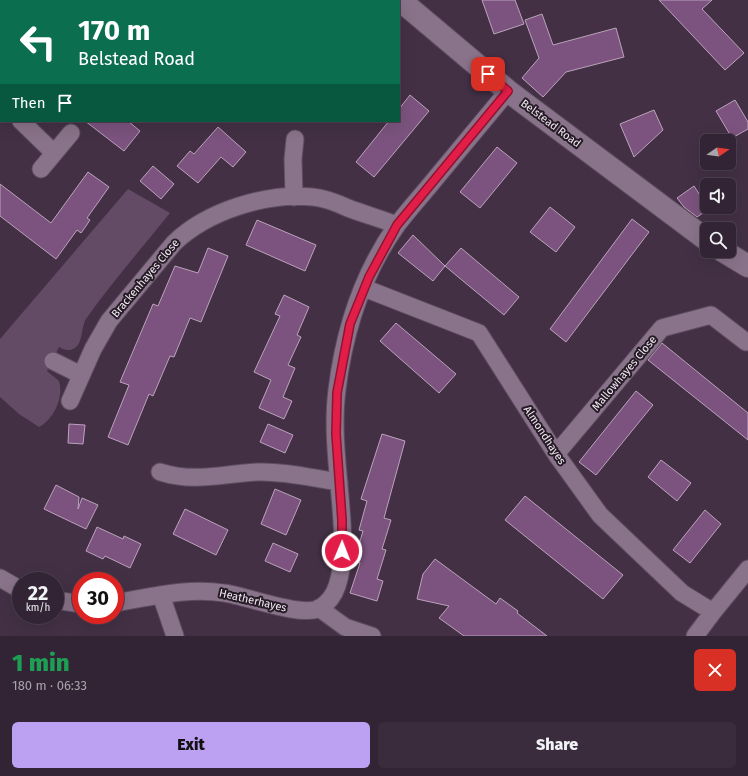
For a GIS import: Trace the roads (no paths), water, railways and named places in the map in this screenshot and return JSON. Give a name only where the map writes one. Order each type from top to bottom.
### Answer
[{"type":"street","name":"Belstead Road","points":[[400,0],[508,91],[700,235]]},
{"type":"street","points":[[372,636],[345,627],[319,608],[334,594],[340,572],[342,536],[336,434],[337,393],[350,324],[364,288],[397,225],[508,91]]},
{"type":"street","points":[[22,122],[54,153]]},
{"type":"street","points":[[41,169],[71,133]]},
{"type":"street","points":[[294,197],[293,170],[295,138]]},
{"type":"street","name":"Brackenhayes Close","points":[[70,401],[93,349],[109,321],[155,264],[185,232],[209,218],[234,208],[260,201],[294,197],[324,199],[397,225]]},
{"type":"street","points":[[734,258],[748,266]]},
{"type":"street","name":"Almondhayes","points":[[364,288],[479,333],[556,454],[600,515],[682,593],[712,612]]},
{"type":"street","name":"Mallowhayes Close","points":[[556,454],[662,328],[711,315],[746,342]]},
{"type":"street","points":[[53,361],[81,375]]},
{"type":"street","points":[[160,472],[178,477],[196,479],[251,473],[278,473],[339,482]]},
{"type":"street","points":[[695,636],[712,612],[748,569]]},
{"type":"street","points":[[0,578],[12,585]]},
{"type":"street","name":"Heatherhayes","points":[[124,601],[161,595],[211,591],[226,593],[302,611],[319,608]]},
{"type":"street","points":[[161,595],[175,636]]}]
